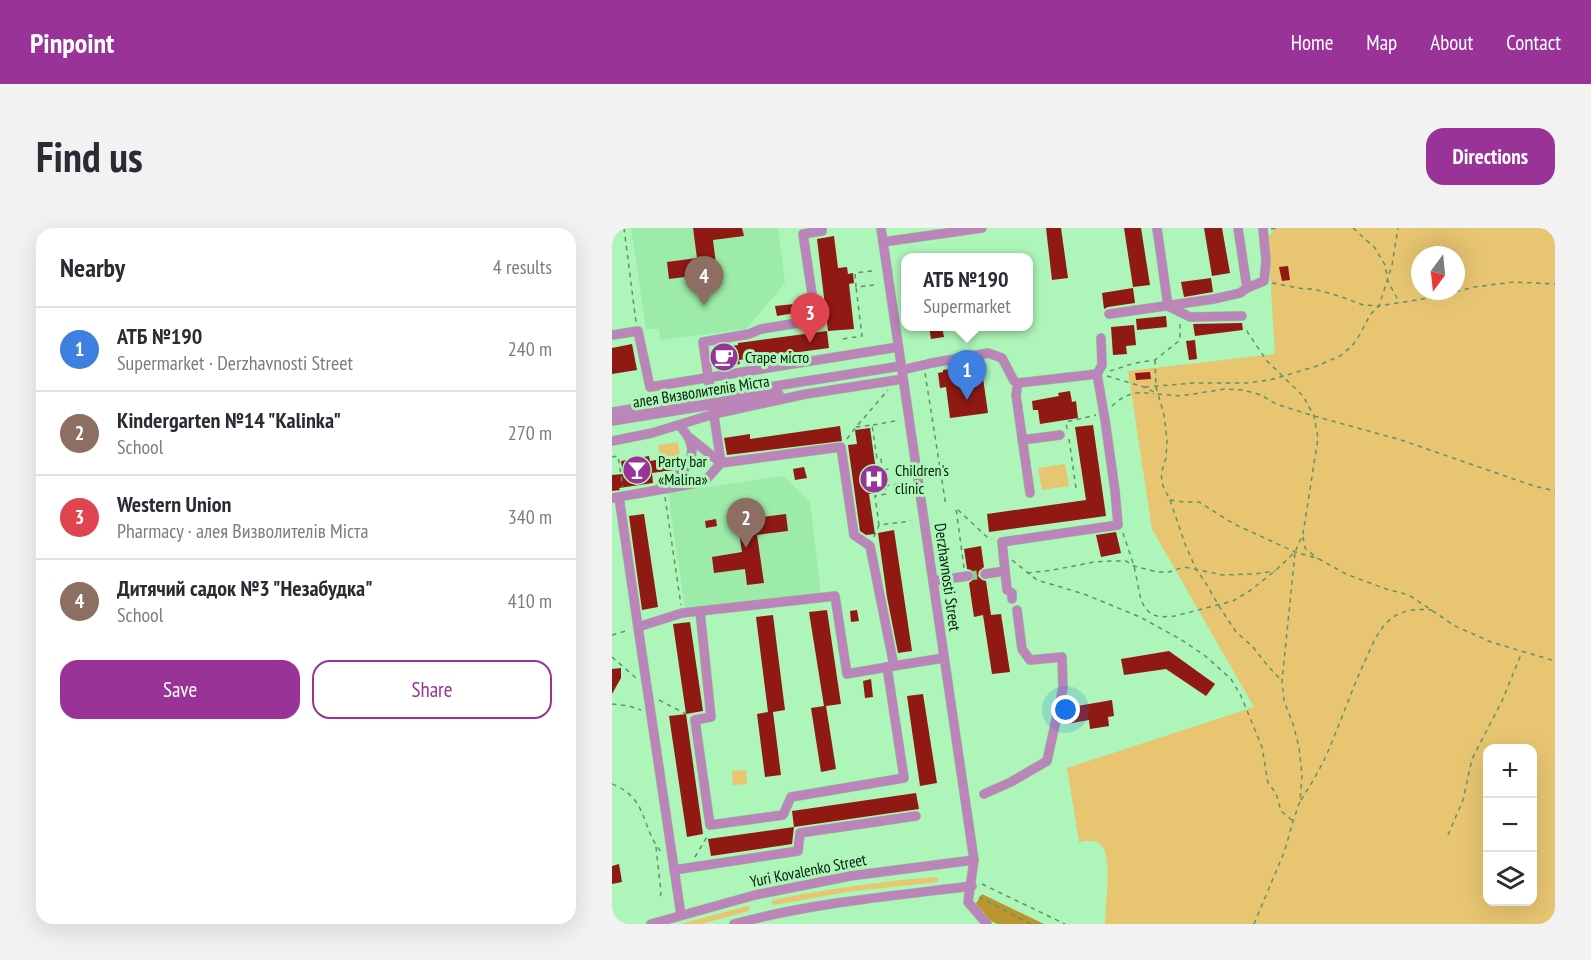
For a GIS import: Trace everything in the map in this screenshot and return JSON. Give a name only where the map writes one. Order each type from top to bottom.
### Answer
[{"type":"street","points":[[721,463],[703,342],[816,320],[803,234],[822,231],[822,228]]},
{"type":"street","name":"Derzhavnosti Street","points":[[880,228],[974,860],[971,889]]},
{"type":"street","points":[[883,242],[982,228]]},
{"type":"street","points":[[1157,228],[1168,306]]},
{"type":"street","points":[[1238,228],[1246,288]]},
{"type":"street","points":[[1109,314],[1232,295],[1264,281],[1266,261],[1263,228]]},
{"type":"street","points":[[1168,306],[1190,317],[1242,316]]},
{"type":"street","points":[[612,335],[638,331],[650,387],[898,347]]},
{"type":"street","points":[[1012,599],[1012,593],[1007,590],[1002,547],[1118,525],[1097,374],[1102,365],[1101,338]]},
{"type":"street","name":"алея Визволителів Міста","points":[[612,420],[902,372],[924,365],[988,353],[1002,358],[1014,381],[1018,383]]},
{"type":"street","points":[[1030,493],[1016,395],[1018,383],[1097,374]]},
{"type":"street","points":[[612,441],[679,425],[712,405]]},
{"type":"street","name":"алея Визволителів Міста","points":[[612,412],[712,405]]},
{"type":"street","points":[[679,425],[689,438],[721,463]]},
{"type":"street","points":[[1022,440],[1060,435]]},
{"type":"street","points":[[653,492],[677,477],[690,461],[693,449],[689,438]]},
{"type":"street","points":[[681,915],[619,497],[704,483],[721,463],[842,447],[854,535],[870,546],[891,667],[904,778],[791,797],[783,815],[710,825],[695,720],[711,717],[700,611]]},
{"type":"street","points":[[985,574],[1005,571]]},
{"type":"street","points":[[933,581],[967,577]]},
{"type":"street","points":[[638,627],[682,613],[835,596],[847,674],[944,658]]},
{"type":"street","points":[[984,794],[1011,782],[1047,761],[1063,688],[1062,657],[1030,660],[1022,649],[1017,610]]},
{"type":"street","points":[[674,870],[798,851],[800,833],[916,816]]},
{"type":"street","name":"Yuri Kovalenko Street","points":[[651,924],[755,895],[850,876],[974,860]]},
{"type":"street","points":[[734,924],[770,919],[856,900],[971,889],[968,902],[987,924]]},
{"type":"path","points":[[624,228],[638,331]]},
{"type":"path","points":[[1353,228],[1375,248],[1385,265],[1388,281],[1400,302]]},
{"type":"path","points":[[1144,387],[1270,380],[1317,366],[1340,356],[1352,346],[1370,315],[1379,306],[1388,281],[1398,228]]},
{"type":"path","points":[[1544,228],[1555,237]]},
{"type":"path","points":[[843,339],[862,336],[855,273],[872,271]]},
{"type":"path","points":[[1264,281],[1314,289],[1364,305],[1379,306],[1435,297],[1474,287],[1514,282],[1555,284]]},
{"type":"path","points":[[856,287],[874,285]]},
{"type":"path","points":[[1097,374],[1155,360],[1180,340],[1180,316]]},
{"type":"path","points":[[1242,316],[1248,333],[1267,361],[1303,396],[1314,416],[1318,438],[1303,534],[1295,552],[1282,681],[1284,701],[1299,747],[1302,775],[1300,801]]},
{"type":"path","points":[[1155,360],[1156,387],[1164,416],[1167,440],[1166,458],[1161,474],[1163,486],[1196,569],[1236,632],[1253,647],[1282,681]]},
{"type":"path","points":[[924,365],[946,506]]},
{"type":"path","points":[[1097,374],[1144,387],[1158,394]]},
{"type":"path","points":[[842,447],[890,388]]},
{"type":"path","points":[[1076,488],[1066,422],[1104,414],[1120,399],[1140,391],[1180,396],[1225,389],[1243,390],[1261,395],[1276,404],[1401,440],[1534,486],[1555,491]]},
{"type":"path","points":[[856,427],[895,421]]},
{"type":"path","points":[[870,546],[879,525],[875,496],[886,494],[881,459],[877,459],[872,425]]},
{"type":"path","points":[[612,457],[618,456],[619,497]]},
{"type":"path","points":[[883,470],[902,466]]},
{"type":"path","points":[[885,486],[905,483]]},
{"type":"path","points":[[664,490],[682,613]]},
{"type":"path","points":[[1170,500],[1199,502],[1234,524],[1295,552],[1319,560],[1346,574],[1409,595],[1455,626],[1482,638],[1555,661]]},
{"type":"path","points":[[967,577],[956,508],[1037,580],[1084,594],[1140,617],[1204,655],[1231,679],[1242,696],[1262,747],[1268,783],[1280,800],[1281,811],[1293,821]]},
{"type":"path","points":[[879,525],[911,521]]},
{"type":"path","points":[[1118,525],[1124,534],[1134,566],[1141,600],[1151,614],[1160,617],[1175,616],[1233,601],[1276,570],[1295,552]]},
{"type":"path","points":[[1303,534],[1305,548],[1319,560]]},
{"type":"path","points":[[1027,573],[1112,561],[1126,561],[1134,566],[1157,572],[1169,572],[1184,567],[1223,575],[1254,574],[1276,570]]},
{"type":"path","points":[[1254,924],[1285,850],[1300,801],[1318,772],[1373,643],[1383,627],[1393,617],[1408,610],[1433,610]]},
{"type":"path","points":[[612,635],[638,627]]},
{"type":"path","points":[[1448,834],[1463,800],[1472,759],[1502,701],[1522,651]]},
{"type":"path","points":[[612,657],[633,674],[648,693],[695,720]]},
{"type":"path","points":[[612,704],[651,712]]},
{"type":"path","points":[[612,784],[630,793],[636,801],[656,846],[660,900]]},
{"type":"path","points":[[688,867],[707,837],[710,825]]},
{"type":"path","points":[[656,846],[665,856]]},
{"type":"path","points":[[971,889],[983,884],[1065,924]]},
{"type":"path","points":[[971,889],[1031,924]]},
{"type":"shaded area","points":[[631,228],[778,228],[785,283],[746,329],[661,340],[659,329],[646,329]]},
{"type":"shaded area","points":[[1276,228],[1555,228],[1555,924],[1105,924],[1108,870],[1105,851],[1096,842],[1079,842],[1067,768],[1254,707],[1152,529],[1128,371],[1275,354],[1268,237]]},
{"type":"shaded area","points":[[678,442],[680,456],[660,459],[658,445]]},
{"type":"shaded area","points":[[1065,464],[1069,486],[1042,490],[1038,468]]},
{"type":"shaded area","points":[[783,476],[810,502],[821,594],[685,608],[668,493]]},
{"type":"shaded area","points":[[746,770],[747,784],[733,785],[732,771]]},
{"type":"shaded area","points":[[936,877],[939,879],[937,882],[847,892],[774,905],[771,903],[773,900],[834,889]]},
{"type":"shaded area","points":[[982,894],[1044,924],[997,924],[971,911]]},
{"type":"shaded area","points":[[747,906],[750,908],[749,911],[701,924],[681,924]]},
{"type":"building","points":[[693,228],[742,228],[744,236],[713,240],[719,288],[702,290],[700,275],[669,279],[667,262],[697,258]]},
{"type":"building","points":[[1046,228],[1061,228],[1068,278],[1052,280]]},
{"type":"building","points":[[1124,228],[1141,228],[1150,285],[1133,287]]},
{"type":"building","points":[[1204,228],[1222,228],[1230,273],[1212,276]]},
{"type":"building","points":[[834,236],[838,268],[847,267],[848,274],[853,273],[854,283],[849,284],[854,329],[828,331],[817,239]]},
{"type":"building","points":[[1288,266],[1290,280],[1282,281],[1279,267]]},
{"type":"building","points":[[1211,278],[1213,292],[1184,297],[1181,282]]},
{"type":"building","points":[[1133,288],[1135,303],[1104,309],[1102,293]]},
{"type":"building","points":[[794,304],[795,313],[777,316],[775,306]]},
{"type":"building","points":[[1166,316],[1167,327],[1137,330],[1136,319]]},
{"type":"building","points":[[1242,323],[1243,330],[1195,336],[1193,324]]},
{"type":"building","points":[[1134,325],[1136,345],[1126,346],[1127,354],[1113,355],[1111,327]]},
{"type":"building","points":[[827,331],[829,348],[739,360],[740,364],[714,367],[711,349]]},
{"type":"building","points":[[930,331],[943,331],[944,337],[931,339]]},
{"type":"building","points":[[1195,340],[1197,359],[1189,360],[1186,341]]},
{"type":"building","points":[[632,344],[637,370],[612,374],[612,348]]},
{"type":"building","points":[[981,364],[988,413],[950,418],[946,387],[940,388],[938,373],[943,370]]},
{"type":"building","points":[[1150,372],[1151,379],[1136,380],[1135,373]]},
{"type":"building","points":[[1070,391],[1072,402],[1076,401],[1078,418],[1040,424],[1038,410],[1033,410],[1032,401],[1059,396],[1058,393]]},
{"type":"building","points":[[1093,425],[1106,516],[989,532],[987,514],[1086,500],[1075,427]]},
{"type":"building","points":[[840,426],[842,441],[727,455],[724,438],[750,434],[750,439]]},
{"type":"building","points":[[870,428],[879,492],[869,494],[875,534],[866,535],[860,531],[848,445],[857,444],[855,430]]},
{"type":"building","points":[[649,456],[650,461],[680,456],[681,462],[674,470],[652,473],[653,483],[612,491],[612,475],[623,474],[621,461]]},
{"type":"building","points":[[804,467],[807,478],[795,480],[793,469]]},
{"type":"building","points":[[751,503],[754,518],[786,514],[788,531],[757,535],[764,583],[747,585],[745,569],[714,573],[712,557],[742,552],[735,505]]},
{"type":"building","points":[[644,514],[658,607],[642,610],[629,516]]},
{"type":"building","points":[[716,519],[717,526],[706,528],[705,521]]},
{"type":"building","points":[[894,530],[912,651],[898,653],[878,533]]},
{"type":"building","points":[[1116,532],[1121,553],[1101,557],[1096,535]]},
{"type":"building","points":[[981,546],[984,567],[979,571],[978,576],[986,581],[991,615],[1001,614],[1010,672],[992,674],[983,615],[974,617],[969,583],[974,579],[975,574],[967,569],[964,549]]},
{"type":"building","points":[[827,610],[841,704],[826,706],[836,769],[821,772],[811,708],[824,706],[809,612]]},
{"type":"building","points":[[857,610],[859,621],[851,622],[850,611]]},
{"type":"building","points":[[773,615],[785,710],[773,712],[781,775],[765,777],[757,714],[768,712],[756,617]]},
{"type":"building","points":[[690,622],[703,711],[686,714],[673,624]]},
{"type":"building","points":[[1169,651],[1215,684],[1206,696],[1166,669],[1124,675],[1121,659]]},
{"type":"building","points":[[621,668],[621,678],[612,694],[612,669]]},
{"type":"building","points":[[871,679],[873,697],[865,698],[863,681]]},
{"type":"building","points":[[923,694],[937,783],[920,786],[907,696]]},
{"type":"building","points":[[1112,700],[1114,716],[1108,717],[1109,726],[1090,729],[1089,720],[1067,724],[1066,708]]},
{"type":"building","points":[[686,714],[703,834],[687,837],[669,716]]},
{"type":"building","points":[[916,793],[919,809],[794,827],[792,811]]},
{"type":"building","points":[[794,827],[792,844],[711,856],[708,839]]},
{"type":"building","points":[[619,864],[622,882],[612,884],[612,866]]},
{"type":"tunnel","points":[[968,576],[985,574]]},
{"type":"place","name":"Дитячий садок №3 \"Незабудка\"","points":[[704,306]]},
{"type":"place","name":"Western Union","points":[[810,343]]},
{"type":"place","name":"Старе місто","points":[[724,357]]},
{"type":"place","name":"АТБ №190","points":[[967,400]]},
{"type":"place","name":"Party bar «Malina»","points":[[637,470]]},
{"type":"place","name":"Children's clinic","points":[[874,479]]},
{"type":"place","name":"Kindergarten №14 \"Kalinka\"","points":[[746,548]]}]
